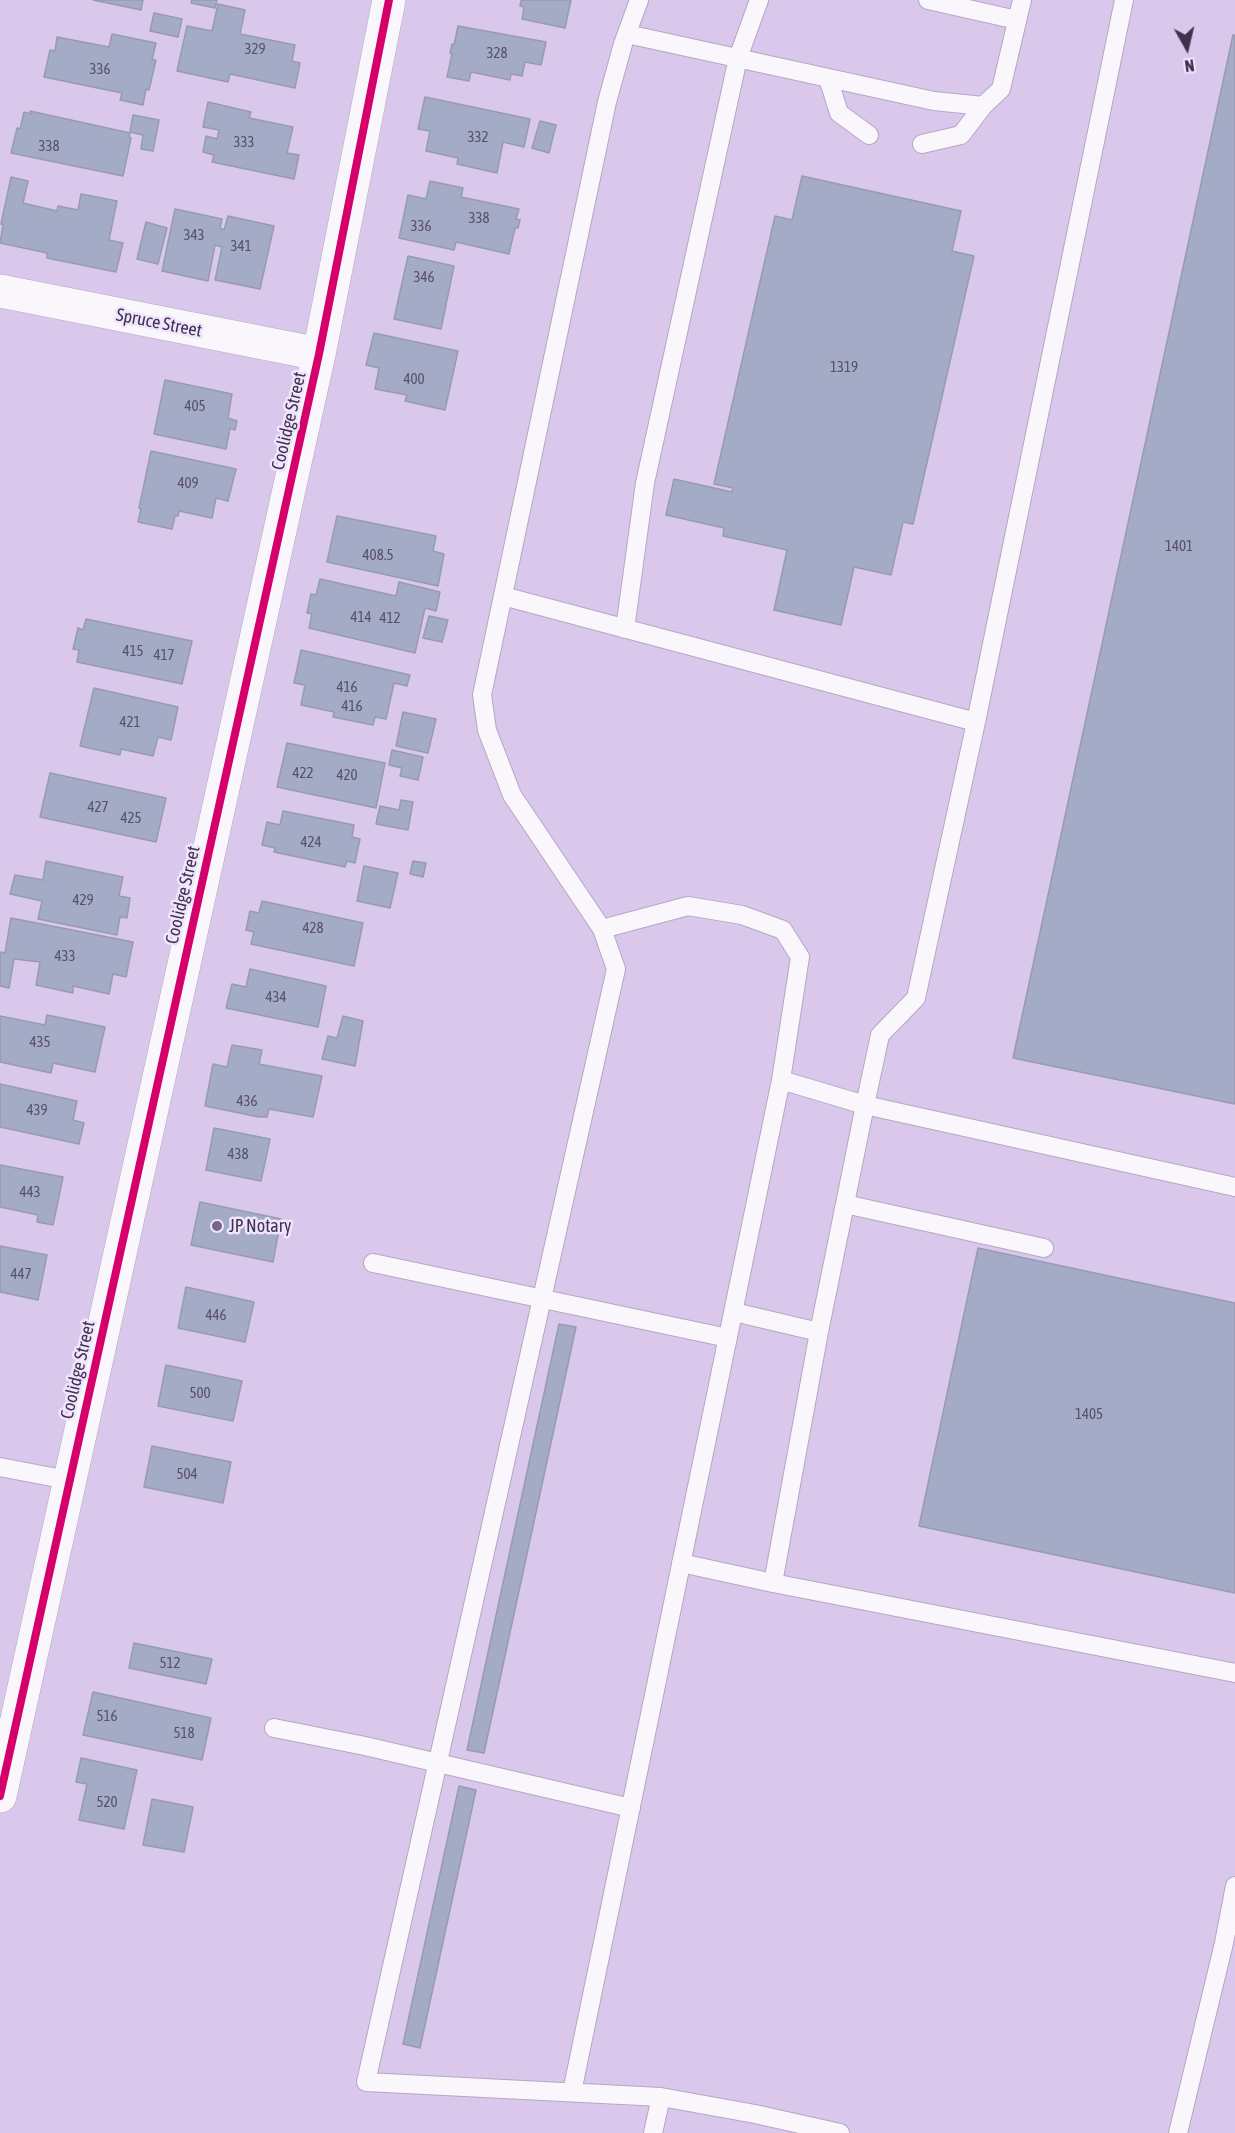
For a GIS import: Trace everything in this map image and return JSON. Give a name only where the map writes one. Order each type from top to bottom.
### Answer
[{"type":"street","name":"Coolidge Street","points":[[0,1796],[68,1480],[319,354],[389,0]]},
{"type":"street","name":"Spruce Street","points":[[0,291],[319,354]]},
{"type":"lane","points":[[639,0],[607,102],[482,695],[487,730],[512,795],[602,928],[616,969],[366,2082],[661,2097],[755,2114],[840,2133]]},
{"type":"lane","points":[[625,629],[645,483],[738,58],[759,0]]},
{"type":"lane","points":[[927,0],[1017,20]]},
{"type":"lane","points":[[922,144],[961,135],[983,106],[1001,88],[1022,0]]},
{"type":"lane","points":[[773,1583],[819,1332],[880,1035],[916,998],[976,722],[1124,0]]},
{"type":"lane","points":[[627,34],[934,101],[983,106]]},
{"type":"lane","points":[[828,78],[839,113],[869,135]]},
{"type":"lane","points":[[503,596],[976,722]]},
{"type":"lane","points":[[572,2092],[781,1080],[800,957],[783,930],[742,915],[688,906],[602,928]]},
{"type":"lane","points":[[781,1080],[865,1106],[1235,1187]]},
{"type":"lane","points":[[845,1204],[1044,1248]]},
{"type":"lane","points":[[373,1263],[728,1338]]},
{"type":"lane","points":[[734,1312],[819,1332]]},
{"type":"lane","points":[[0,1467],[68,1480]]},
{"type":"lane","points":[[681,1563],[1235,1673]]},
{"type":"lane","points":[[274,1728],[438,1763],[631,1809]]},
{"type":"lane","points":[[1178,2133],[1224,1943],[1235,1886]]},
{"type":"lane","points":[[653,2133],[661,2097]]},
{"type":"building","points":[[93,0],[143,0],[141,10]]},
{"type":"building","points":[[192,0],[217,0],[215,8],[191,3]]},
{"type":"building","points":[[521,0],[571,0],[565,28],[522,19],[524,7],[520,6]]},
{"type":"building","points":[[218,4],[245,10],[240,34],[295,45],[292,61],[300,63],[295,88],[230,74],[228,82],[177,71],[187,26],[212,31]]},
{"type":"building","points":[[154,13],[182,19],[178,37],[150,31]]},
{"type":"building","points":[[458,26],[546,42],[541,65],[525,62],[522,76],[511,74],[510,80],[471,72],[469,81],[447,77],[452,54],[450,53]]},
{"type":"building","points":[[112,34],[156,43],[152,60],[156,60],[143,105],[120,100],[122,93],[44,77],[50,50],[55,51],[57,37],[109,47]]},
{"type":"building","points":[[1233,35],[1235,35],[1235,1104],[1013,1058]]},
{"type":"building","points":[[425,97],[530,119],[524,147],[503,142],[497,173],[457,164],[458,158],[426,151],[430,131],[418,129]]},
{"type":"building","points":[[208,102],[251,112],[249,118],[293,127],[287,153],[299,155],[294,179],[212,162],[214,155],[203,152],[206,136],[217,139],[219,130],[203,127]]},
{"type":"building","points":[[30,111],[130,133],[123,176],[11,153],[17,128],[20,129],[24,112],[31,114]]},
{"type":"building","points":[[133,115],[159,120],[153,151],[141,149],[143,135],[130,132]]},
{"type":"building","points":[[540,121],[556,125],[549,153],[532,148]]},
{"type":"building","points":[[802,176],[961,211],[952,251],[974,256],[913,524],[903,522],[891,575],[854,567],[841,625],[774,610],[787,550],[723,536],[724,528],[666,515],[674,479],[732,492],[733,488],[714,484],[775,216],[792,220]]},
{"type":"building","points":[[11,177],[28,181],[23,203],[57,211],[58,206],[78,210],[81,194],[117,201],[109,240],[123,243],[116,272],[47,258],[47,253],[0,243],[3,225],[1,224]]},
{"type":"building","points":[[430,181],[463,188],[461,197],[519,209],[516,219],[520,220],[518,228],[515,228],[509,254],[456,242],[454,250],[399,238],[408,195],[426,199]]},
{"type":"building","points":[[175,209],[222,219],[220,228],[224,230],[228,216],[274,226],[260,289],[215,280],[222,247],[215,245],[208,281],[162,271]]},
{"type":"building","points":[[146,222],[167,228],[158,264],[137,259]]},
{"type":"building","points":[[408,256],[454,266],[441,329],[394,319]]},
{"type":"building","points":[[374,333],[458,351],[445,410],[405,401],[407,395],[375,389],[379,368],[366,365]]},
{"type":"building","points":[[165,380],[232,394],[228,418],[237,421],[235,430],[230,428],[226,449],[154,434]]},
{"type":"building","points":[[151,451],[236,469],[228,501],[216,498],[212,518],[179,511],[178,516],[175,516],[172,529],[138,522]]},
{"type":"building","points":[[337,516],[436,536],[433,551],[444,554],[438,586],[327,562]]},
{"type":"building","points":[[320,579],[396,596],[399,582],[440,592],[436,611],[425,608],[415,653],[309,628],[312,614],[307,613],[311,594],[316,595]]},
{"type":"building","points":[[429,616],[448,620],[442,642],[423,638]]},
{"type":"building","points":[[86,619],[192,641],[182,684],[77,662],[79,650],[73,649],[78,628],[83,630]]},
{"type":"building","points":[[301,650],[410,675],[407,686],[394,683],[386,719],[375,717],[373,725],[333,717],[334,712],[301,705],[305,685],[294,683]]},
{"type":"building","points":[[94,688],[178,707],[171,740],[158,737],[153,756],[121,749],[120,755],[80,746]]},
{"type":"building","points":[[403,712],[436,719],[428,753],[396,746]]},
{"type":"building","points":[[287,743],[385,763],[376,808],[277,787]]},
{"type":"building","points":[[392,750],[423,757],[418,780],[400,776],[402,768],[389,765]]},
{"type":"building","points":[[50,773],[166,798],[156,842],[40,817]]},
{"type":"building","points":[[401,800],[413,802],[408,830],[376,824],[380,806],[399,810]]},
{"type":"building","points":[[283,811],[354,825],[352,837],[360,839],[355,863],[347,861],[345,867],[274,852],[275,848],[262,845],[267,822],[280,825]]},
{"type":"building","points":[[46,861],[123,877],[119,896],[130,898],[127,918],[120,917],[117,935],[38,919],[42,901],[10,894],[15,875],[43,880]]},
{"type":"building","points":[[413,861],[426,863],[423,877],[410,874]]},
{"type":"building","points":[[364,866],[398,873],[390,908],[357,901]]},
{"type":"building","points":[[262,901],[363,923],[354,966],[251,944],[254,932],[246,930],[250,911],[259,913]]},
{"type":"building","points":[[11,918],[133,942],[126,977],[113,974],[109,994],[73,986],[73,993],[36,985],[40,962],[14,959],[9,988],[0,986],[0,952],[5,953]]},
{"type":"building","points":[[250,969],[326,986],[318,1027],[226,1008],[232,984],[246,987]]},
{"type":"building","points":[[47,1015],[105,1027],[95,1072],[53,1063],[51,1073],[0,1062],[0,1016],[45,1025]]},
{"type":"building","points":[[343,1016],[363,1021],[355,1066],[322,1059],[328,1036],[337,1038]]},
{"type":"building","points":[[232,1045],[262,1050],[259,1064],[322,1076],[313,1117],[269,1109],[267,1117],[259,1117],[205,1106],[213,1064],[227,1067]]},
{"type":"building","points":[[0,1084],[77,1101],[73,1120],[84,1123],[79,1144],[0,1127]]},
{"type":"building","points":[[214,1128],[270,1139],[261,1181],[206,1170]]},
{"type":"building","points":[[0,1165],[63,1177],[53,1225],[37,1222],[38,1215],[0,1207]]},
{"type":"building","points":[[200,1202],[281,1219],[273,1262],[191,1245]]},
{"type":"building","points":[[0,1246],[47,1255],[38,1300],[0,1292]]},
{"type":"building","points":[[978,1248],[1235,1303],[1235,1593],[919,1526]]},
{"type":"building","points":[[186,1287],[254,1302],[245,1342],[178,1328]]},
{"type":"building","points":[[559,1324],[576,1327],[484,1753],[467,1750]]},
{"type":"building","points":[[166,1365],[242,1381],[233,1421],[158,1406]]},
{"type":"building","points":[[152,1446],[231,1462],[223,1503],[144,1487]]},
{"type":"building","points":[[134,1643],[212,1659],[206,1684],[129,1668]]},
{"type":"building","points":[[93,1692],[211,1718],[202,1760],[83,1735]]},
{"type":"building","points":[[81,1758],[137,1770],[124,1829],[79,1820],[87,1784],[76,1782]]},
{"type":"building","points":[[459,1786],[476,1790],[420,2048],[403,2044]]},
{"type":"building","points":[[152,1799],[193,1807],[184,1852],[143,1845]]},
{"type":"cycle path","points":[[0,1796],[319,354],[389,0]]},
{"type":"place","name":"JP Notary","points":[[217,1226]]}]
